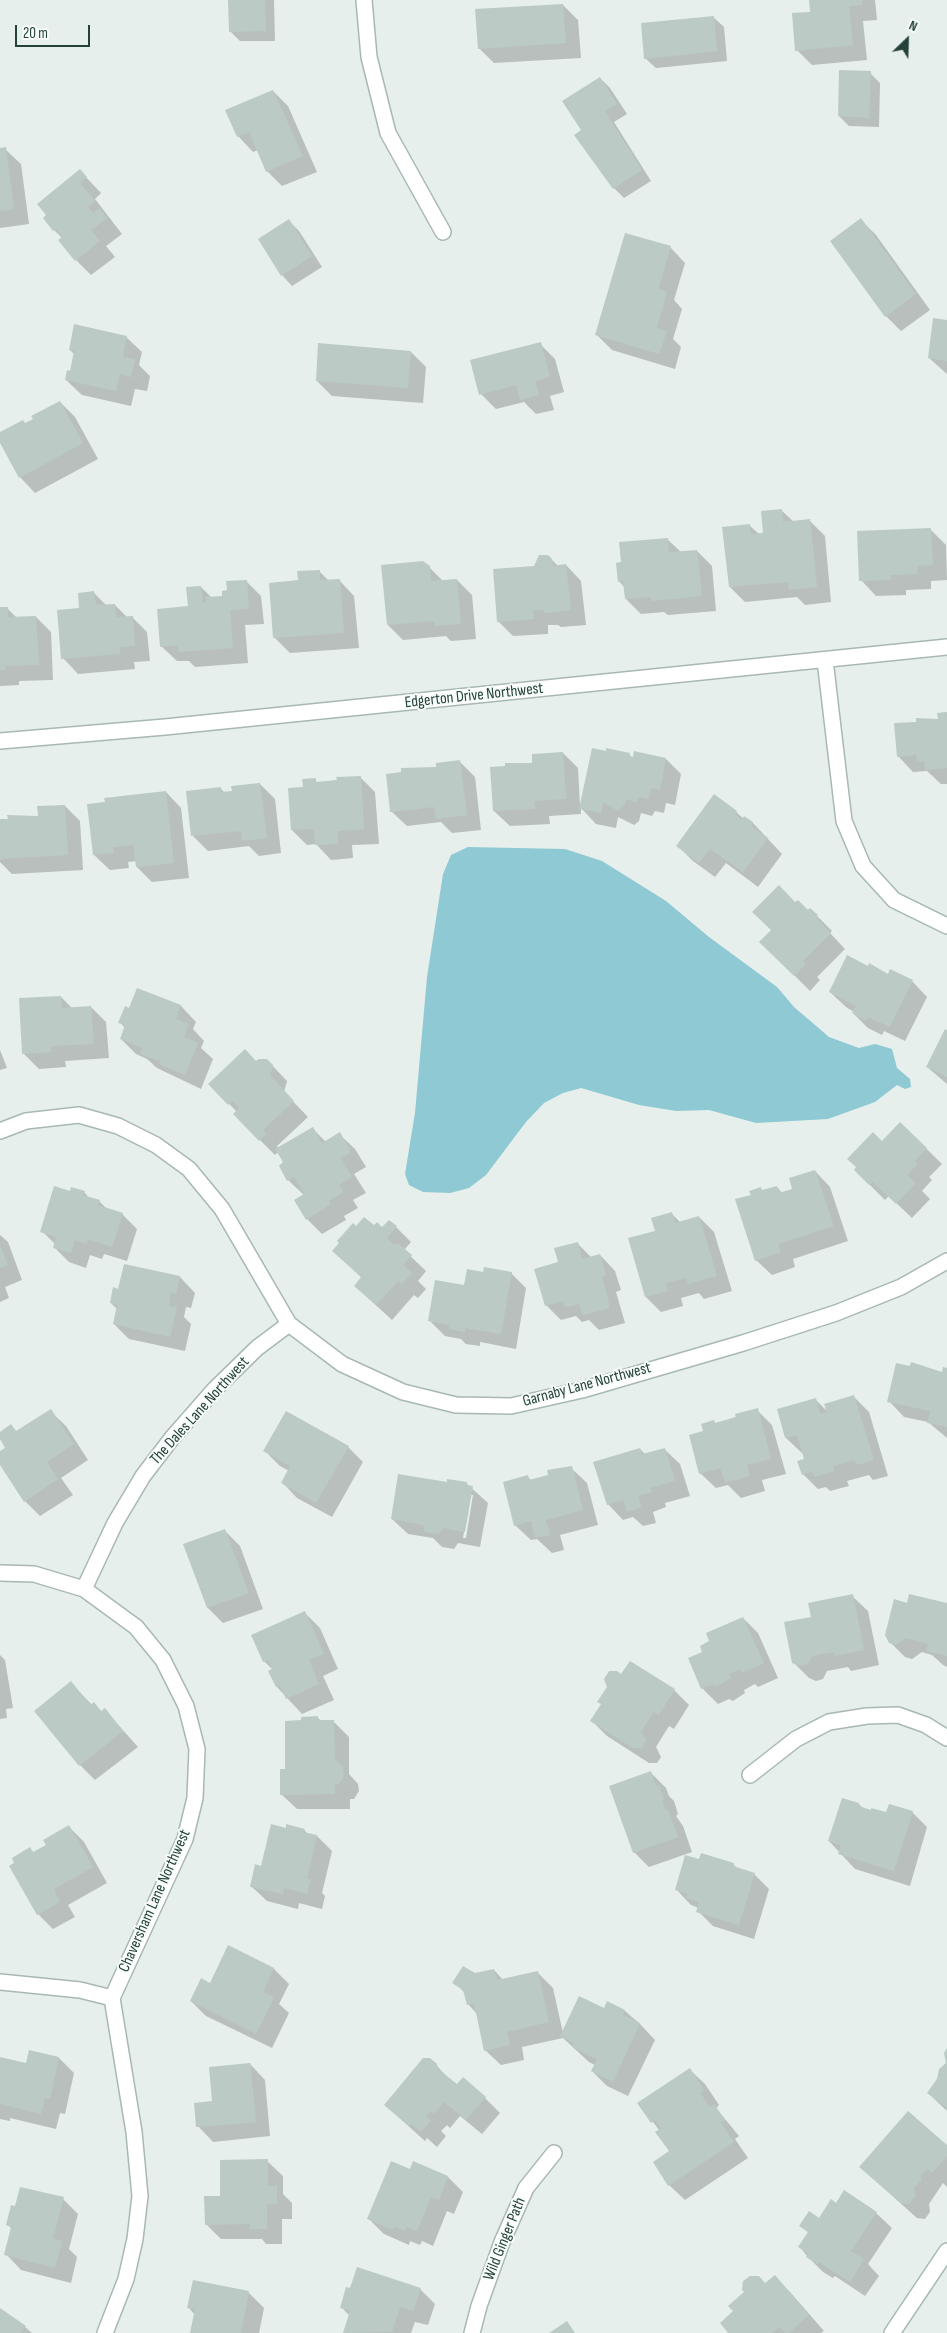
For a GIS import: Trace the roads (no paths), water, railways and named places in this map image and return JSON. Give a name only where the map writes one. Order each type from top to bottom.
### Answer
[{"type":"street","points":[[364,0],[369,58],[388,133],[442,232]]},
{"type":"street","name":"Edgerton Drive Northwest","points":[[0,741],[185,726],[947,647]]},
{"type":"street","points":[[825,660],[844,821],[863,866],[894,900],[947,926]]},
{"type":"street","name":"Garnaby Lane Northwest","points":[[0,1131],[26,1121],[79,1115],[118,1126],[156,1145],[190,1169],[222,1209],[289,1324],[342,1364],[403,1392],[456,1405],[511,1406],[582,1390],[836,1313],[901,1287],[947,1261]]},
{"type":"street","name":"The Dales Lane Northwest","points":[[84,1589],[115,1523],[143,1476],[172,1438],[215,1389],[257,1348],[289,1324]]},
{"type":"street","name":"Chaversham Lane Northwest","points":[[0,1573],[34,1574],[84,1589],[136,1627],[163,1660],[186,1706],[197,1749],[195,1798],[185,1839],[112,1998]]},
{"type":"street","points":[[750,1775],[796,1739],[829,1722],[866,1716],[898,1715],[926,1725],[947,1738]]},
{"type":"street","points":[[0,1982],[80,1990],[112,1998],[134,2132],[140,2196],[135,2239],[126,2279],[105,2333]]},
{"type":"street","name":"Wild Ginger Path","points":[[472,2333],[479,2306],[502,2242],[526,2188],[554,2153]]},
{"type":"street","points":[[892,2333],[947,2251]]},
{"type":"water","points":[[468,847],[565,849],[602,861],[666,901],[709,937],[777,987],[794,1007],[829,1037],[859,1048],[875,1044],[892,1049],[897,1068],[910,1079],[911,1087],[905,1089],[897,1085],[875,1102],[828,1119],[756,1123],[709,1110],[676,1111],[639,1105],[581,1088],[563,1093],[544,1103],[526,1122],[486,1175],[469,1188],[450,1193],[423,1192],[409,1185],[405,1174],[415,1113],[427,977],[443,874],[451,855]]}]
